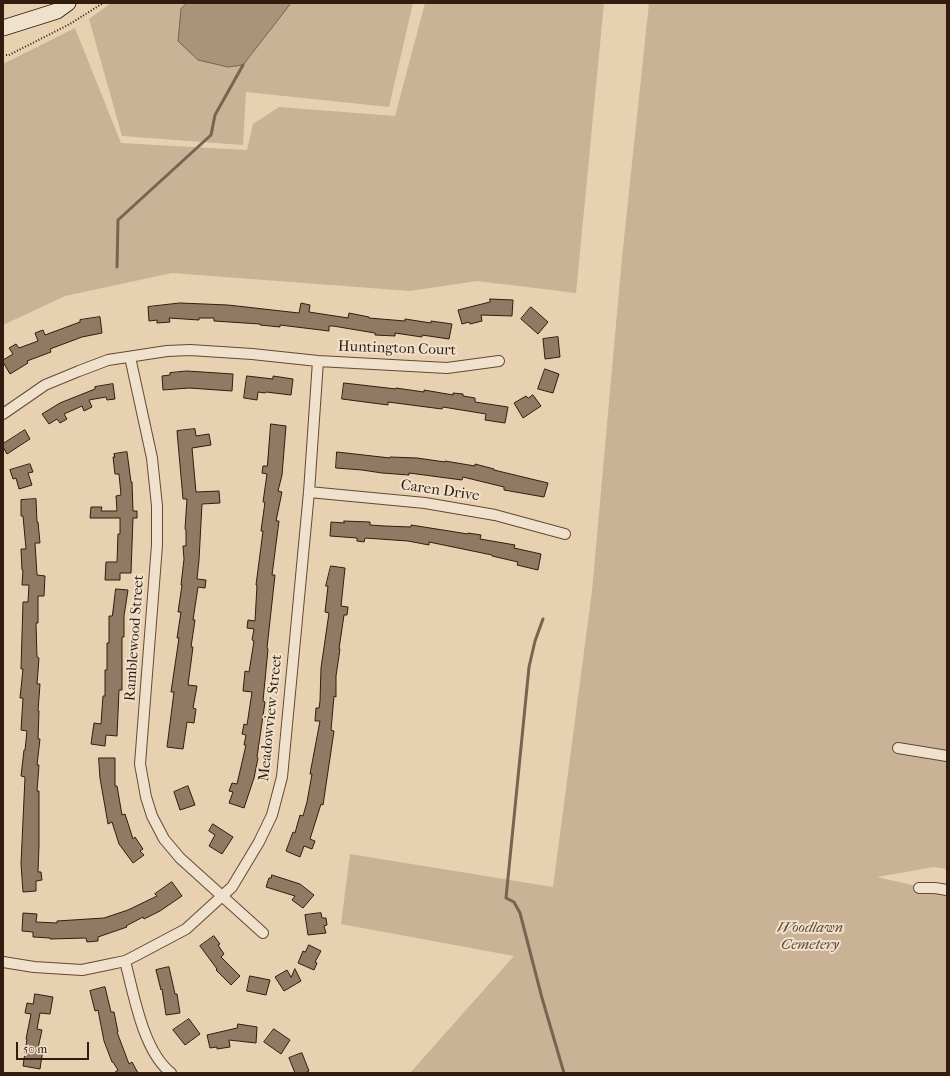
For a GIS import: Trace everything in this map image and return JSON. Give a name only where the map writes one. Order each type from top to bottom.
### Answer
[{"type":"main road","points":[[3,28],[57,11],[68,3]]},
{"type":"street","name":"Huntington Court","points":[[3,414],[45,385],[108,360],[190,350],[318,361],[447,368],[499,361]]},
{"type":"street","name":"Ramblewood Street","points":[[130,357],[152,458],[157,506],[157,545],[140,764],[152,816],[164,839],[180,858],[263,933]]},
{"type":"street","name":"Meadowview Street","points":[[3,962],[34,967],[82,970],[125,961],[186,929],[232,887],[258,842],[272,815],[282,777],[309,492],[318,361]]},
{"type":"street","name":"Caren Drive","points":[[309,492],[425,503],[495,515],[565,534]]},
{"type":"street","points":[[898,748],[947,756]]},
{"type":"street","points":[[919,888],[947,890]]},
{"type":"street","points":[[125,961],[140,1022],[158,1060],[171,1073]]},
{"type":"path","points":[[3,55],[10,55],[70,24],[103,3]]},
{"type":"green space","points":[[111,3],[413,3],[389,107],[246,92],[243,145],[122,136],[89,19]]},
{"type":"green space","points":[[425,3],[604,3],[576,293],[477,281],[410,291],[172,273],[65,296],[3,325],[3,64],[75,28],[121,143],[247,150],[253,124],[279,107],[395,116]]},
{"type":"green space","name":"Woodlawn Cemetery","points":[[649,3],[947,3],[947,869],[934,867],[877,877],[947,893],[947,1073],[410,1073],[514,956],[341,924],[350,854],[553,887],[592,591],[622,258]]},
{"type":"shaded area","points":[[187,3],[291,3],[243,65],[228,67],[198,60],[178,41],[181,9]]},
{"type":"building","points":[[490,299],[513,300],[512,316],[481,315],[482,321],[462,324],[458,310],[490,302]]},
{"type":"building","points":[[180,303],[228,305],[299,313],[301,303],[310,305],[309,312],[348,318],[349,313],[369,318],[405,321],[405,319],[431,323],[431,321],[452,324],[449,339],[395,333],[395,336],[375,335],[375,333],[333,326],[329,326],[329,331],[280,325],[280,327],[214,321],[214,318],[199,318],[199,320],[169,318],[170,322],[157,323],[157,320],[149,321],[148,307]]},
{"type":"building","points":[[531,307],[548,322],[538,334],[521,319]]},
{"type":"building","points":[[100,317],[102,333],[82,337],[50,349],[51,352],[27,361],[28,363],[10,374],[3,362],[3,360],[13,354],[9,348],[16,344],[19,348],[38,341],[35,333],[43,330],[45,335],[80,322],[80,320]]},
{"type":"building","points":[[558,337],[560,357],[545,359],[543,339]]},
{"type":"building","points":[[545,369],[559,374],[553,393],[538,389]]},
{"type":"building","points":[[187,371],[233,374],[232,391],[189,388],[163,390],[162,376],[170,375],[170,373]]},
{"type":"building","points":[[247,376],[273,379],[273,376],[293,379],[291,395],[258,392],[257,400],[244,398]]},
{"type":"building","points":[[344,383],[424,392],[424,390],[453,395],[453,393],[463,394],[463,396],[475,398],[475,402],[508,407],[505,423],[485,420],[486,414],[443,407],[442,409],[388,402],[388,405],[342,399]]},
{"type":"building","points":[[113,384],[115,399],[107,400],[106,397],[89,400],[92,407],[84,411],[82,406],[64,414],[67,419],[60,423],[57,419],[49,424],[42,414],[60,403],[95,389],[95,387]]},
{"type":"building","points":[[533,395],[541,406],[523,418],[514,403],[526,396],[528,398]]},
{"type":"building","points":[[271,424],[286,426],[282,475],[278,491],[282,492],[276,521],[279,521],[272,575],[275,575],[267,648],[263,701],[265,702],[258,758],[254,778],[244,808],[229,803],[233,792],[229,791],[232,783],[237,784],[246,745],[244,745],[246,735],[242,734],[244,724],[247,725],[252,692],[243,691],[245,671],[249,672],[254,641],[252,640],[254,629],[247,628],[248,620],[255,621],[256,585],[263,531],[261,531],[265,502],[263,502],[267,474],[262,473],[263,466],[267,466]]},
{"type":"building","points":[[195,429],[196,436],[209,434],[211,445],[192,448],[196,492],[219,491],[220,503],[202,504],[197,579],[206,580],[205,588],[198,587],[193,620],[195,620],[191,647],[193,647],[188,685],[197,686],[193,708],[196,709],[194,723],[187,722],[183,749],[167,747],[174,692],[171,692],[179,638],[177,638],[181,612],[178,612],[184,559],[183,546],[186,546],[185,529],[187,499],[183,499],[177,431]]},
{"type":"building","points":[[25,430],[30,439],[7,454],[3,444]]},
{"type":"building","points":[[127,452],[132,482],[133,511],[137,511],[137,518],[133,518],[131,573],[120,573],[120,580],[105,580],[106,562],[117,562],[120,518],[90,518],[91,507],[102,507],[101,511],[117,511],[116,496],[121,495],[119,474],[115,474],[113,457],[115,457],[114,454]]},
{"type":"building","points":[[337,452],[390,458],[417,458],[475,466],[475,464],[548,483],[544,497],[504,490],[504,487],[463,477],[462,480],[409,473],[409,475],[336,468]]},
{"type":"building","points":[[30,464],[33,472],[28,473],[32,485],[19,489],[16,478],[13,479],[10,470]]},
{"type":"building","points":[[36,499],[40,543],[35,543],[37,575],[45,576],[44,596],[38,596],[38,623],[36,623],[37,657],[39,658],[37,684],[40,684],[38,739],[40,739],[37,765],[39,765],[37,791],[39,791],[38,872],[41,872],[42,880],[36,881],[36,891],[23,892],[21,864],[25,777],[21,776],[27,731],[21,730],[23,698],[20,698],[23,669],[21,669],[23,602],[28,602],[29,585],[22,585],[23,570],[21,549],[26,549],[23,516],[21,516],[21,500]]},
{"type":"building","points":[[344,521],[370,522],[370,525],[385,526],[411,527],[411,525],[481,535],[480,539],[515,545],[514,548],[541,554],[538,570],[517,565],[518,562],[492,555],[429,542],[429,545],[408,541],[365,538],[364,542],[357,541],[357,538],[330,536],[331,522],[344,523]]},
{"type":"building","points":[[331,566],[345,568],[341,606],[348,607],[347,615],[344,615],[339,649],[336,676],[336,697],[334,696],[331,730],[334,731],[323,805],[321,804],[310,839],[315,841],[312,849],[304,846],[300,857],[286,851],[293,832],[295,833],[300,815],[303,816],[312,774],[310,774],[320,721],[315,721],[316,708],[319,708],[320,701],[321,668],[329,613],[325,612],[328,586],[326,586]]},
{"type":"building","points":[[116,589],[128,590],[124,616],[124,637],[122,637],[122,690],[119,690],[117,736],[106,735],[105,746],[91,744],[94,723],[101,724],[103,696],[105,696],[105,670],[107,670],[107,643],[109,643],[109,616],[112,616]]},
{"type":"building","points":[[99,758],[115,758],[115,786],[117,786],[122,815],[125,814],[133,839],[135,837],[143,849],[140,851],[144,855],[133,863],[119,844],[112,822],[108,824],[100,778]]},
{"type":"building","points":[[188,786],[195,805],[180,810],[174,792]]},
{"type":"building","points":[[213,824],[233,837],[222,854],[209,846],[215,835],[209,831]]},
{"type":"building","points":[[272,875],[300,884],[314,895],[303,908],[292,900],[295,896],[266,887],[269,878],[271,878]]},
{"type":"building","points":[[172,882],[182,896],[160,911],[144,919],[143,917],[126,926],[127,927],[98,937],[98,941],[87,942],[86,938],[50,939],[33,937],[33,932],[22,931],[23,913],[37,914],[36,922],[57,923],[57,921],[104,918],[128,910],[157,896],[155,894]]},
{"type":"building","points":[[321,913],[322,918],[326,918],[327,925],[324,926],[326,933],[308,935],[305,915]]},
{"type":"building","points":[[214,936],[220,944],[218,945],[224,954],[221,957],[240,976],[231,985],[216,970],[217,969],[200,946]]},
{"type":"building","points":[[309,945],[321,951],[315,962],[317,963],[314,970],[298,963],[303,951],[305,952]]},
{"type":"building","points":[[169,967],[175,994],[177,994],[180,1013],[166,1015],[162,989],[161,990],[156,970]]},
{"type":"building","points":[[295,969],[301,981],[284,991],[275,977],[287,970],[291,977]]},
{"type":"building","points":[[250,976],[270,980],[266,995],[247,991]]},
{"type":"building","points":[[105,987],[111,1012],[114,1012],[117,1032],[129,1064],[132,1062],[138,1073],[114,1073],[118,1070],[112,1062],[104,1041],[98,1010],[95,1011],[90,991]]},
{"type":"building","points":[[35,994],[53,997],[50,1014],[40,1013],[37,1029],[42,1030],[38,1048],[43,1049],[40,1069],[23,1066],[31,1014],[25,1013],[27,1003],[33,1004]]},
{"type":"building","points":[[189,1019],[200,1034],[185,1045],[173,1030]]},
{"type":"building","points":[[238,1024],[257,1027],[256,1043],[229,1040],[230,1047],[217,1049],[217,1047],[210,1048],[207,1035],[237,1028]]},
{"type":"building","points":[[274,1029],[290,1040],[281,1054],[264,1042]]},
{"type":"building","points":[[302,1053],[309,1071],[305,1073],[295,1073],[289,1058]]},
{"type":"waterway","points":[[117,267],[118,220],[211,135],[215,115],[243,65]]},
{"type":"waterway","points":[[543,619],[535,641],[529,667],[506,898],[514,902],[520,913],[542,998],[564,1073]]}]
